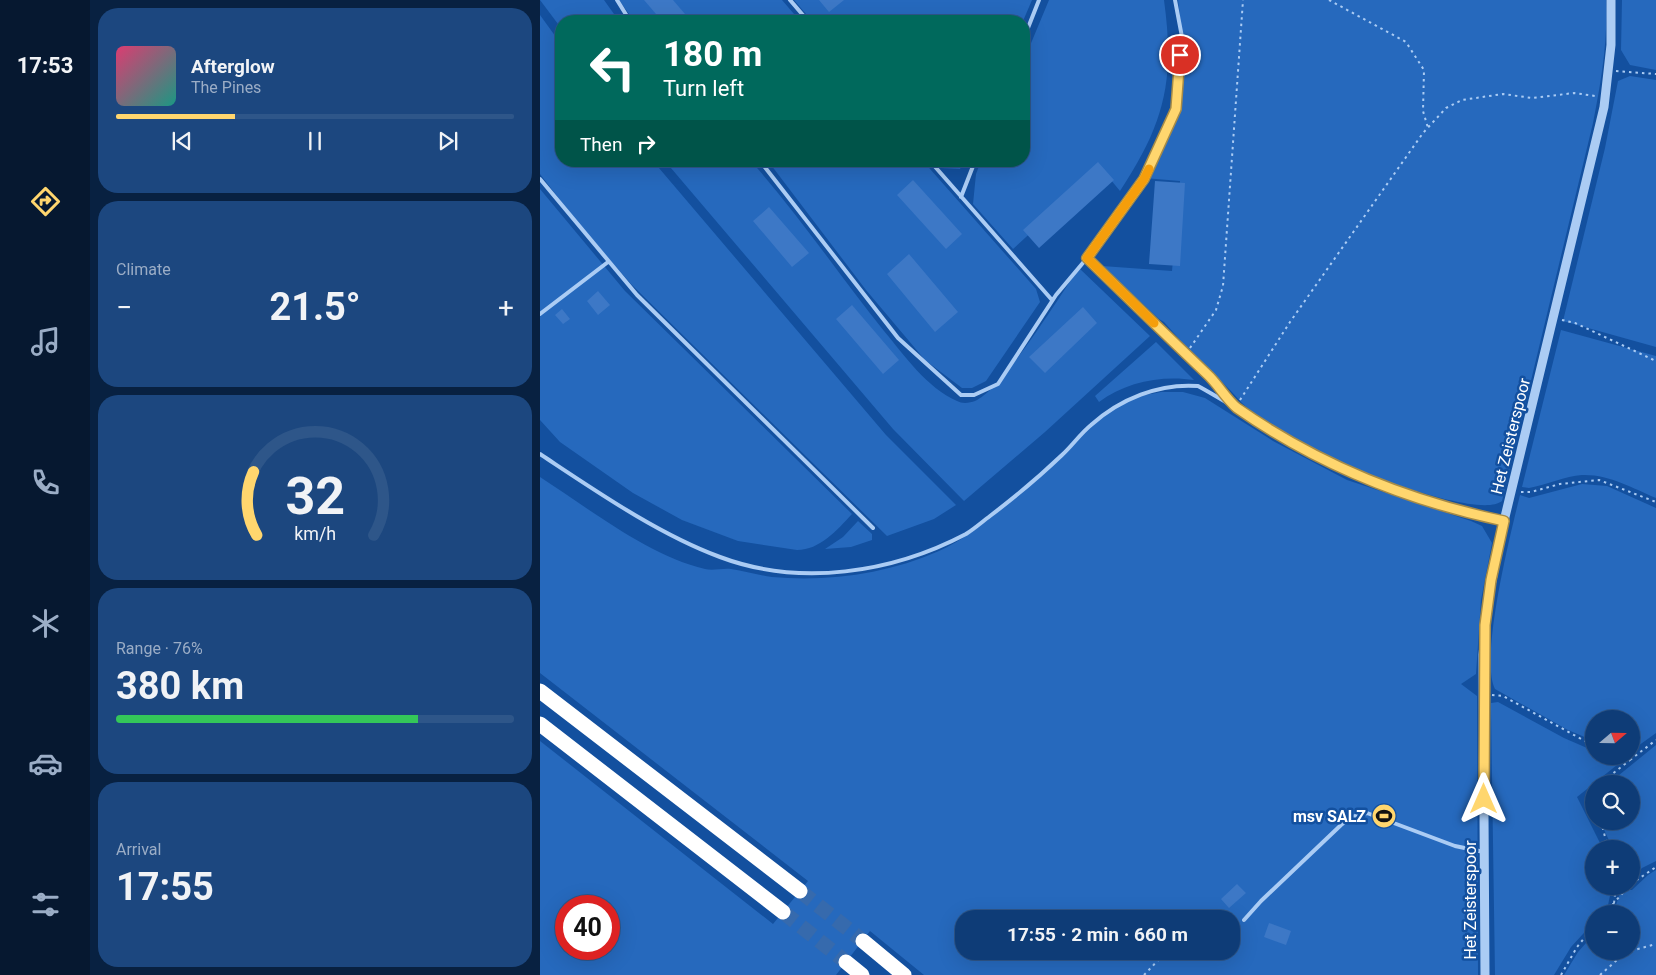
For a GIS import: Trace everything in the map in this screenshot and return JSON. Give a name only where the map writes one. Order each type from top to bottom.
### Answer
[{"type":"highway","points":[[540,691],[800,891]]},
{"type":"highway","points":[[540,724],[783,912]]},
{"type":"highway","points":[[862,941],[904,975]]},
{"type":"highway","points":[[846,962],[862,975]]},
{"type":"street","name":"Het Zeisterspoor","points":[[1485,975],[1484,692],[1486,616],[1491,580],[1504,521],[1605,99],[1609,70],[1610,0]]},
{"type":"lane","points":[[617,0],[626,15]]},
{"type":"lane","points":[[790,0],[803,15]]},
{"type":"lane","points":[[1030,23],[1039,0]]},
{"type":"lane","points":[[765,167],[898,338],[961,394],[974,395],[998,384],[1052,300],[1087,258],[1144,179],[1176,109],[1182,38],[1175,0]]},
{"type":"lane","points":[[935,167],[1052,300]]},
{"type":"lane","points":[[961,197],[973,167]]},
{"type":"lane","points":[[540,179],[608,262],[644,302],[873,528]]},
{"type":"lane","points":[[1087,258],[1211,377],[1236,407]]},
{"type":"lane","points":[[540,314],[608,262]]},
{"type":"lane","points":[[540,454],[597,491],[678,538],[721,558],[799,574],[854,571],[916,555],[967,534],[1009,502],[1063,454],[1100,417],[1126,400],[1164,388],[1183,385],[1198,386],[1316,456],[1387,488],[1467,514],[1504,521]]},
{"type":"lane","points":[[1244,920],[1261,901],[1341,825],[1352,817],[1366,813],[1455,846],[1484,852]]},
{"type":"path","points":[[1186,353],[1216,310],[1223,286],[1243,0]]},
{"type":"path","points":[[1329,0],[1406,42],[1424,70],[1423,111],[1428,128]]},
{"type":"path","points":[[1609,70],[1656,74]]},
{"type":"path","points":[[1236,407],[1290,322],[1428,128],[1446,108],[1462,100],[1503,94],[1532,98],[1574,93],[1605,99]]},
{"type":"path","points":[[1554,318],[1575,323],[1656,360]]},
{"type":"path","points":[[1512,490],[1531,492],[1560,484],[1599,480],[1656,502]]},
{"type":"path","points":[[1484,692],[1503,696],[1585,741]]},
{"type":"path","points":[[1640,752],[1656,740]]},
{"type":"path","points":[[1611,775],[1624,765]]},
{"type":"path","points":[[1640,878],[1656,867]]},
{"type":"path","points":[[1614,902],[1615,895]]},
{"type":"path","points":[[1612,905],[1621,895]]},
{"type":"path","points":[[1561,975],[1585,937]]},
{"type":"path","points":[[1640,948],[1656,944]]},
{"type":"path","points":[[1144,975],[1158,960]]},
{"type":"path","points":[[1600,975],[1617,960]]},
{"type":"shaded area","points":[[540,0],[604,0],[615,15],[555,15],[555,20]]},
{"type":"shaded area","points":[[619,0],[782,0],[795,15],[630,15]]},
{"type":"shaded area","points":[[794,0],[1032,0],[1026,15],[807,15]]},
{"type":"shaded area","points":[[1049,0],[1164,0],[1168,54],[1167,78],[1157,122],[1135,167],[1120,191],[1101,168],[1013,249],[973,204],[976,174],[979,167],[1030,167],[1030,46]]},
{"type":"shaded area","points":[[1178,0],[1606,0],[1605,47],[1593,123],[1502,501],[1490,505],[1471,504],[1421,492],[1336,462],[1292,439],[1248,409],[1164,322],[1102,266],[1172,271],[1180,181],[1144,178],[1176,104],[1182,34]]},
{"type":"shaded area","points":[[1622,0],[1656,0],[1656,70],[1630,65],[1621,50]]},
{"type":"shaded area","points":[[540,15],[555,36],[555,167],[658,167],[886,435],[956,505],[934,519],[887,536],[631,284],[577,222],[540,174]]},
{"type":"shaded area","points":[[1630,76],[1656,80],[1656,347],[1563,321],[1605,148],[1618,81]]},
{"type":"shaded area","points":[[670,167],[756,167],[786,202],[867,310],[908,360],[936,388],[959,402],[975,401],[987,393],[1000,379],[1030,341],[1079,268],[1150,336],[1045,432],[964,501],[893,429]]},
{"type":"shaded area","points":[[773,167],[928,167],[1036,289],[1040,302],[986,381],[972,388],[962,388],[925,360],[866,290]]},
{"type":"shaded area","points":[[940,167],[961,167],[960,169]]},
{"type":"shaded area","points":[[540,189],[625,291],[852,514],[828,538],[813,547],[797,550],[738,541],[682,520],[633,493],[560,442],[540,420]]},
{"type":"shaded area","points":[[1561,330],[1656,356],[1656,498],[1620,482],[1592,475],[1576,476],[1536,487],[1522,487]]},
{"type":"shaded area","points":[[1156,342],[1194,380],[1157,379],[1144,382],[1120,389],[1099,402],[1095,396]]},
{"type":"shaded area","points":[[1161,392],[1183,392],[1205,398],[1273,441],[1347,480],[1482,526],[1492,543],[1481,600],[1476,674],[1461,684],[1477,696],[1478,975],[924,975],[870,931],[836,975],[540,975],[540,741],[773,924],[808,881],[540,673],[540,477],[620,530],[662,554],[684,563],[708,570],[731,569],[772,577],[836,577],[878,571],[919,559],[963,538],[1028,486],[1089,427],[1117,407],[1142,396]]},
{"type":"shaded area","points":[[1582,484],[1607,486],[1656,508],[1656,733],[1640,745],[1640,710],[1585,710],[1585,737],[1568,730],[1495,689],[1491,673],[1491,651],[1498,594],[1520,495],[1529,498]]},
{"type":"shaded area","points":[[858,521],[872,534],[872,540],[851,547],[825,549],[843,537]]},
{"type":"shaded area","points":[[1498,702],[1564,738],[1585,747],[1585,765],[1617,765],[1604,775],[1585,775],[1585,791],[1577,797],[1585,813],[1585,830],[1594,830],[1598,840],[1585,840],[1585,895],[1610,895],[1608,905],[1585,905],[1585,932],[1571,947],[1554,975],[1495,975],[1491,703]]},
{"type":"shaded area","points":[[1656,745],[1656,861],[1640,870],[1640,840],[1609,840],[1604,830],[1640,830],[1640,775],[1619,775],[1631,765],[1640,765],[1640,758]]},
{"type":"shaded area","points":[[1656,870],[1656,975],[1564,975],[1585,944],[1585,960],[1640,960],[1640,905],[1616,905],[1619,895],[1640,895],[1640,882]]},
{"type":"building","points":[[644,0],[673,0],[686,15],[657,15]]},
{"type":"building","points":[[819,0],[844,0],[829,12]]},
{"type":"building","points":[[1098,162],[1114,180],[1039,248],[1023,230]]},
{"type":"building","points":[[913,180],[962,234],[946,249],[897,195]]},
{"type":"building","points":[[1155,181],[1185,183],[1180,266],[1149,264]]},
{"type":"building","points":[[769,207],[809,253],[792,267],[753,221]]},
{"type":"building","points":[[909,254],[958,312],[935,332],[887,274]]},
{"type":"building","points":[[598,291],[610,305],[598,315],[587,301]]},
{"type":"building","points":[[852,305],[899,360],[883,374],[836,319]]},
{"type":"building","points":[[1083,307],[1097,323],[1045,373],[1029,357]]},
{"type":"building","points":[[562,309],[570,319],[563,324],[555,315]]},
{"type":"building","points":[[1237,884],[1246,893],[1229,908],[1221,899]]},
{"type":"building","points":[[1269,923],[1291,931],[1286,945],[1264,937]]},
{"type":"tunnel","points":[[800,891],[863,941]]},
{"type":"tunnel","points":[[783,912],[846,962]]},
{"type":"slow traffic","points":[[1149,169],[1144,179],[1087,258],[1154,323]]},
{"type":"place","name":"msv SALZ","points":[[1384,816]]},
{"type":"route","points":[[1180,55],[1176,109],[1144,179],[1087,258],[1211,377],[1236,407],[1316,456],[1387,488],[1467,514],[1504,521],[1491,580],[1485,625],[1483,655],[1484,799]]}]
